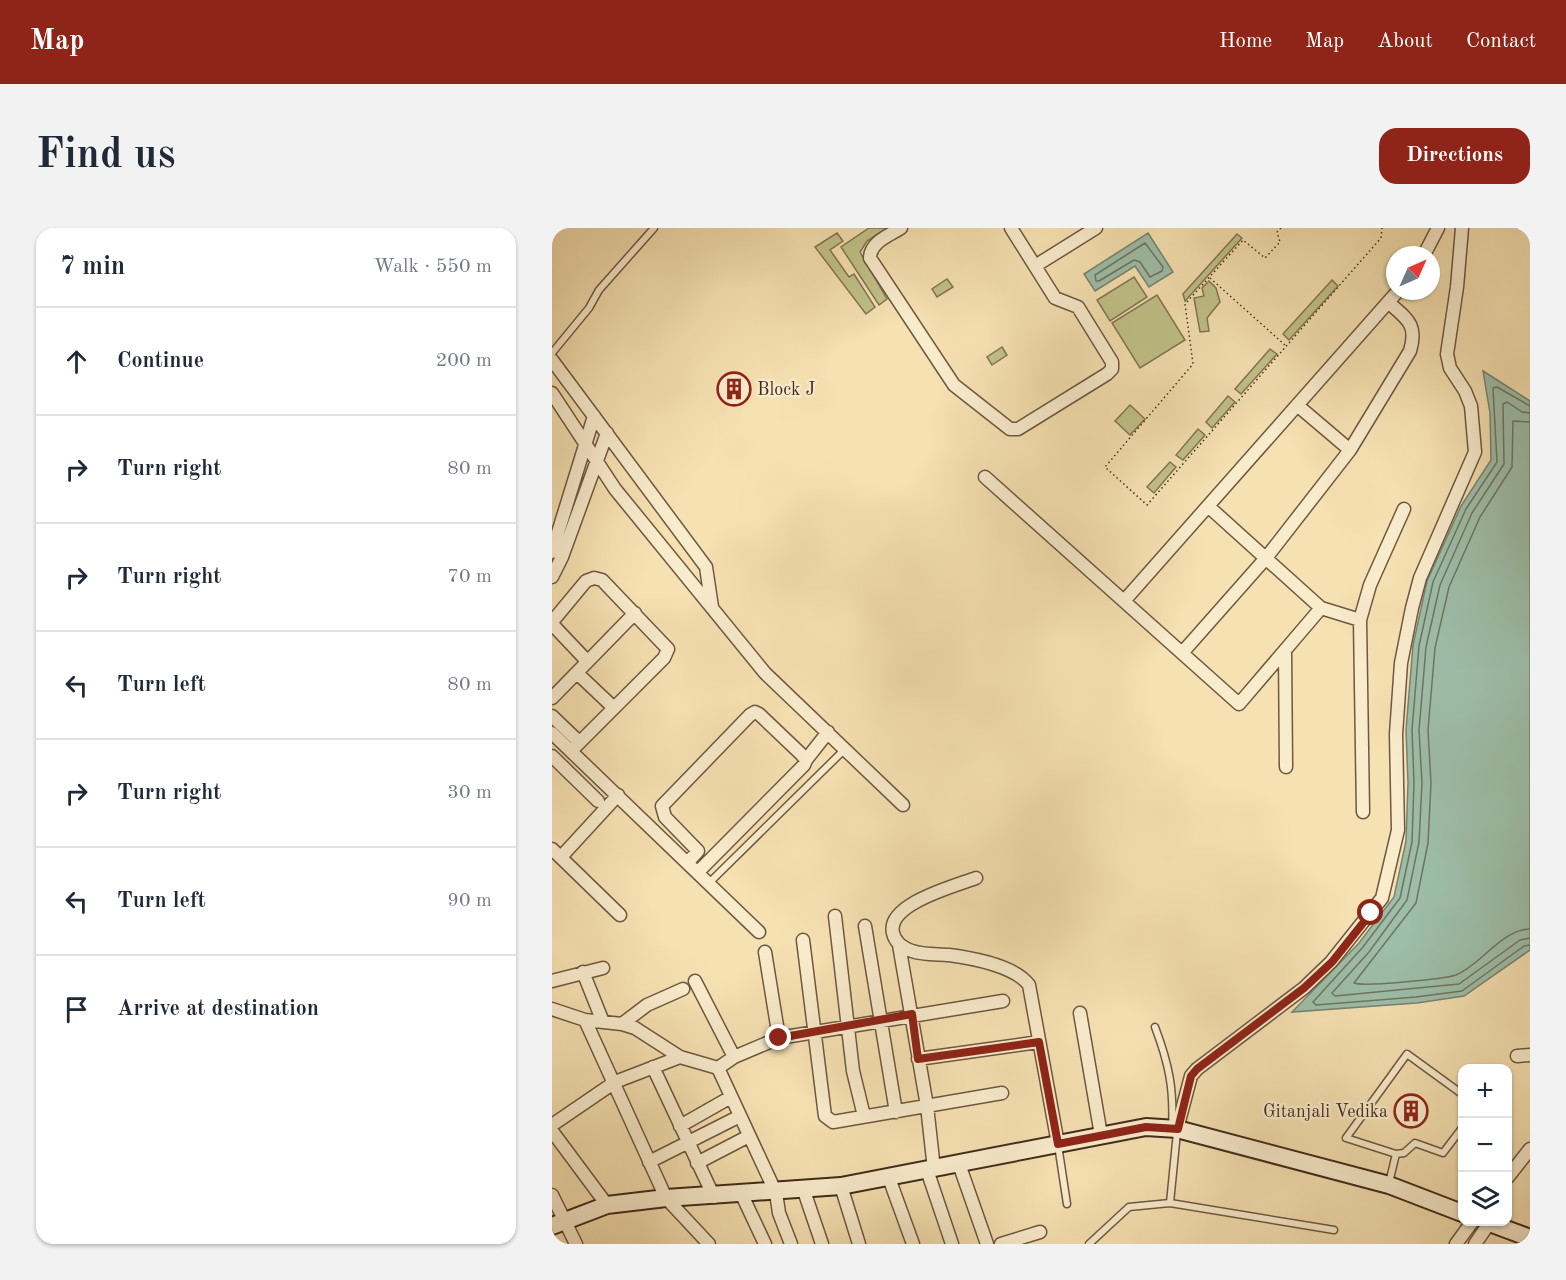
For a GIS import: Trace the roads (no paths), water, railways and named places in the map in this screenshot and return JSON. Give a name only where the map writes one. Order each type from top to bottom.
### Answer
[{"type":"street","points":[[901,228],[874,245],[870,251],[870,258],[954,386],[1010,429],[1018,429],[1107,375],[1112,369],[1112,362],[1078,307],[1055,298],[1011,228]]},
{"type":"street","points":[[1035,266],[1096,228]]},
{"type":"street","points":[[1429,246],[1438,228]]},
{"type":"street","points":[[1175,1129],[1191,1076],[1197,1069],[1270,1015],[1332,962],[1382,898],[1386,886],[1398,830],[1396,734],[1401,663],[1412,608],[1425,567],[1475,452],[1471,406],[1465,391],[1450,368],[1447,354],[1457,287],[1462,228]]},
{"type":"street","points":[[1124,602],[1388,302],[1410,322],[1415,336],[1410,351],[1350,450],[1266,558],[1182,653]]},
{"type":"street","points":[[552,360],[706,567],[712,608]]},
{"type":"street","points":[[552,393],[615,489],[765,673],[903,805]]},
{"type":"street","points":[[1297,405],[1350,450]]},
{"type":"street","points":[[552,552],[594,416]]},
{"type":"street","points":[[552,577],[562,557],[607,433]]},
{"type":"street","points":[[985,477],[1239,704],[1321,608]]},
{"type":"street","points":[[1209,507],[1321,608],[1360,620]]},
{"type":"street","points":[[1363,812],[1360,620],[1370,585],[1404,508]]},
{"type":"street","points":[[575,746],[664,658],[668,649],[602,580],[594,578],[586,581],[552,623],[587,661]]},
{"type":"street","points":[[552,698],[635,613]]},
{"type":"street","points":[[1285,651],[1286,767]]},
{"type":"street","points":[[577,672],[614,708]]},
{"type":"street","points":[[708,860],[665,817],[662,806],[750,715],[755,712],[759,714],[806,760]]},
{"type":"street","points":[[552,716],[618,795],[759,932]]},
{"type":"street","points":[[552,732],[575,746]]},
{"type":"street","points":[[698,872],[804,765],[828,732]]},
{"type":"street","points":[[552,756],[598,801]]},
{"type":"street","points":[[618,795],[556,853],[620,915]]},
{"type":"street","points":[[688,862],[698,851]]},
{"type":"street","points":[[952,1244],[931,1169],[927,1106],[899,945],[892,928],[897,914],[907,906],[976,878]]},
{"type":"street","points":[[835,916],[853,1071],[864,1116]]},
{"type":"street","points":[[866,926],[883,1020],[896,1112]]},
{"type":"street","points":[[802,940],[825,1116],[833,1122],[1002,1093]]},
{"type":"street","points":[[899,945],[913,952],[951,955],[994,965],[1023,977],[1029,985],[1058,1144]]},
{"type":"street","points":[[765,952],[779,1038]]},
{"type":"street","points":[[552,981],[603,968]]},
{"type":"street","points":[[583,972],[603,1022]]},
{"type":"street","points":[[695,981],[734,1057]]},
{"type":"street","points":[[622,1024],[647,1005],[683,989]]},
{"type":"street","points":[[718,1068],[734,1057],[779,1038],[912,1014],[1003,1001]]},
{"type":"street","points":[[552,1009],[585,1020],[622,1024],[635,1028],[680,1057],[718,1068],[776,1193],[779,1213],[791,1244]]},
{"type":"street","points":[[1080,1013],[1101,1135]]},
{"type":"street","points":[[585,1020],[666,1198],[709,1244]]},
{"type":"street","points":[[918,1059],[1039,1042]]},
{"type":"street","points":[[1517,1056],[1530,1055]]},
{"type":"street","points":[[552,1125],[615,1082],[680,1057]]},
{"type":"street","points":[[653,1067],[714,1197]]},
{"type":"street","points":[[680,1126],[731,1097]]},
{"type":"street","points":[[649,1162],[740,1116]]},
{"type":"street","points":[[558,1223],[608,1206],[666,1198],[804,1191],[890,1178],[1146,1127],[1175,1129],[1389,1185],[1458,1211]]},
{"type":"street","points":[[552,1131],[608,1206]]},
{"type":"street","points":[[697,1163],[749,1136]]},
{"type":"street","points":[[1512,1172],[1530,1149]]},
{"type":"street","points":[[959,1164],[987,1244]]},
{"type":"street","points":[[890,1178],[913,1244]]},
{"type":"street","points":[[841,1186],[859,1244]]},
{"type":"street","points":[[804,1191],[822,1244]]},
{"type":"street","points":[[552,1195],[558,1223],[576,1244]]},
{"type":"street","points":[[742,1195],[765,1244]]},
{"type":"street","points":[[1456,1244],[1469,1226]]},
{"type":"street","points":[[1475,1244],[1486,1226]]},
{"type":"street","points":[[1499,1226],[1530,1238]]},
{"type":"street","points":[[1001,1244],[1041,1232]]},
{"type":"lane","points":[[552,353],[589,308],[599,290],[654,228]]},
{"type":"lane","points":[[709,883],[845,749]]},
{"type":"lane","points":[[1155,1027],[1168,1063],[1173,1090],[1175,1129],[1170,1203]]},
{"type":"lane","points":[[1458,1091],[1407,1054],[1346,1138],[1396,1154],[1404,1153],[1415,1143],[1443,1153],[1458,1133]]},
{"type":"lane","points":[[1058,1144],[1067,1204]]},
{"type":"lane","points":[[1389,1185],[1396,1154]]},
{"type":"lane","points":[[1089,1244],[1129,1207],[1170,1203],[1334,1230]]},
{"type":"water","points":[[1148,233],[1173,272],[1149,287],[1135,266],[1095,291],[1084,274]]},
{"type":"water","points":[[1483,371],[1530,401],[1530,950],[1464,996],[1417,1003],[1292,1012],[1359,943],[1394,897],[1406,841],[1408,783],[1406,730],[1413,645],[1427,581],[1461,506],[1491,460],[1490,413]]},
{"type":"place","name":"Block J","points":[[734,389]]},
{"type":"place","name":"Gitanjali Vedika","points":[[1411,1111]]}]
